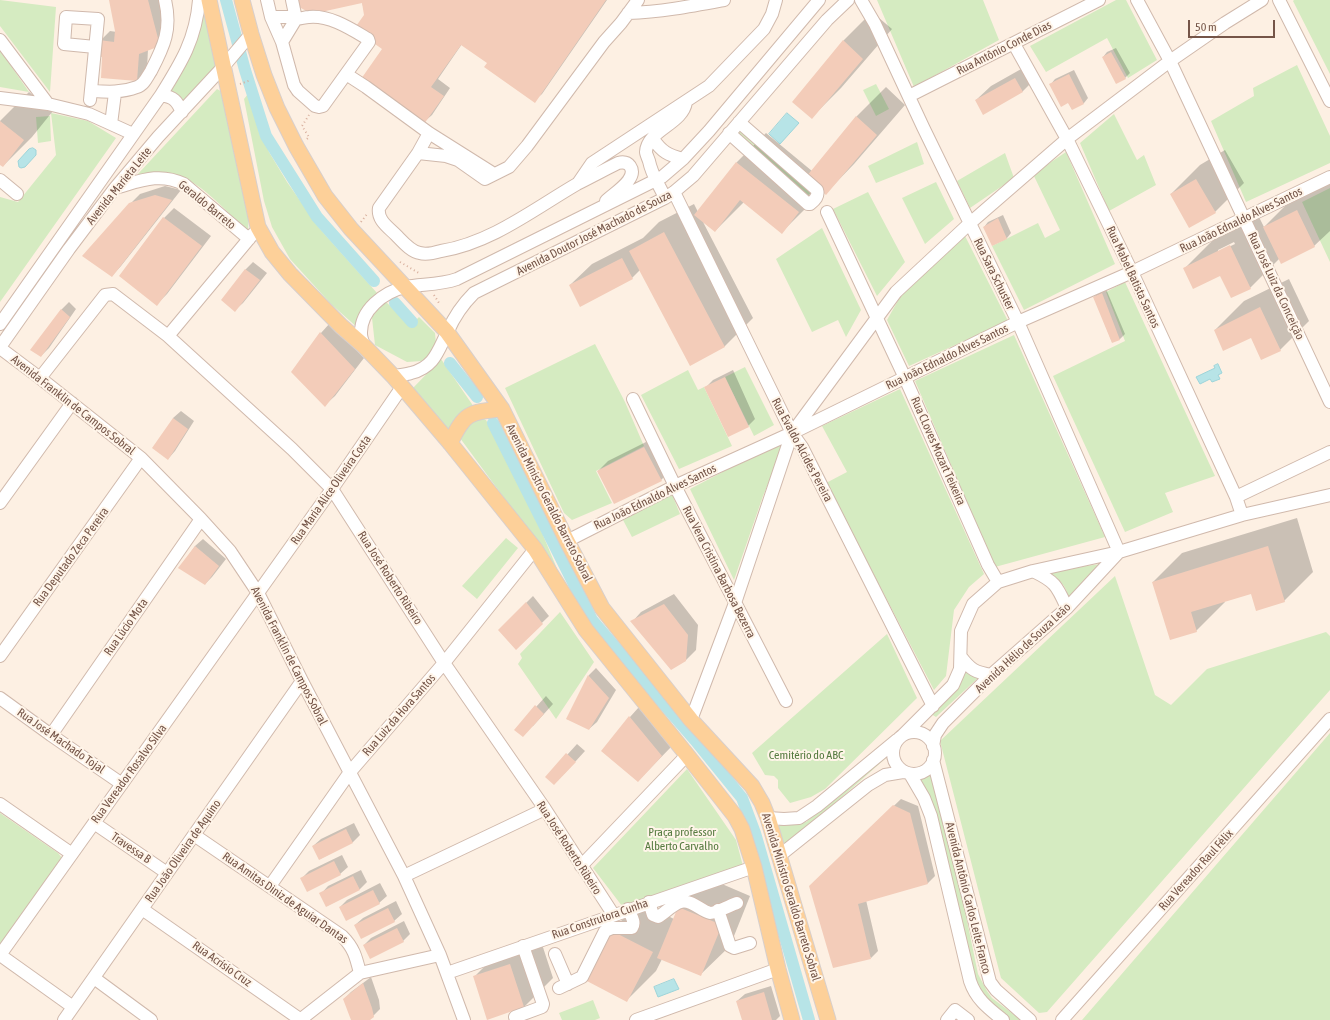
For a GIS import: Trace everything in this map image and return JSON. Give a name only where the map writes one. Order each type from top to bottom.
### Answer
[{"type":"main road","points":[[210,0],[227,63],[258,227],[272,252],[290,274],[341,326],[364,346],[397,381],[450,444],[535,549],[586,630],[687,755],[734,816],[742,829],[754,866],[778,969],[792,1020]]},
{"type":"main road","name":"Avenida Ministro Geraldo Barreto Sobral","points":[[242,0],[248,37],[277,108],[296,146],[325,196],[351,229],[447,332],[502,409],[602,608],[691,720],[752,786],[762,803],[768,818],[828,1020]]},
{"type":"main road","points":[[450,444],[458,427],[465,418],[479,412],[502,409]]},
{"type":"street","points":[[165,0],[168,13]]},
{"type":"street","points":[[95,47],[90,96],[115,93],[138,87],[144,82],[161,52],[167,34],[170,0]]},
{"type":"street","name":"Avenida Marieta Leite","points":[[0,324],[161,95],[185,56],[193,36],[198,14],[199,0]]},
{"type":"street","points":[[267,0],[271,17],[282,42],[294,85],[298,91],[315,106],[323,106],[369,40],[340,23],[317,17],[271,17]]},
{"type":"street","points":[[282,42],[296,18],[292,0]]},
{"type":"street","points":[[418,153],[446,156],[458,160],[485,179],[509,168],[604,42],[638,0]]},
{"type":"street","points":[[628,14],[689,7],[724,0]]},
{"type":"street","points":[[577,184],[592,163],[709,86],[764,29],[772,14],[776,0]]},
{"type":"street","name":"Avenida Doutor José Machado de Souza","points":[[406,287],[444,283],[457,279],[662,177],[683,159],[718,120],[820,0]]},
{"type":"street","name":"Avenida Doutor José Machado de Souza","points":[[447,332],[464,303],[474,293],[670,195],[693,176],[827,20],[848,0]]},
{"type":"street","name":"Rua Sara Schuster","points":[[861,0],[875,24],[969,224],[1018,322],[1119,552]]},
{"type":"street","name":"Rua Antônio Conde Dias","points":[[909,96],[1099,0]]},
{"type":"street","name":"Rua José Luiz da Conceição","points":[[1137,0],[1170,61],[1330,402]]},
{"type":"street","points":[[691,720],[735,603],[792,432],[896,292],[969,224],[1067,139],[1170,61],[1225,23],[1262,0]]},
{"type":"street","points":[[1279,0],[1330,101]]},
{"type":"street","name":"Avenida Marieta Leite","points":[[0,348],[69,249],[115,188],[158,137],[227,63],[248,37]]},
{"type":"street","points":[[0,40],[48,104]]},
{"type":"street","name":"Rua Mabel Batista Santos","points":[[1014,44],[1067,139],[1132,272],[1236,497],[1242,515]]},
{"type":"street","points":[[346,74],[429,133],[494,174]]},
{"type":"street","points":[[111,124],[115,93]]},
{"type":"street","points":[[161,95],[169,96],[174,99],[178,103],[182,112]]},
{"type":"street","points":[[0,98],[48,104],[89,114],[133,134]]},
{"type":"street","points":[[683,159],[664,152],[659,148],[653,138],[677,118],[684,110],[686,100]]},
{"type":"street","points":[[729,133],[808,204],[816,199],[818,193],[817,190],[738,122]]},
{"type":"street","points":[[429,133],[418,153],[378,208],[380,219],[412,250],[419,253],[428,254],[452,250],[478,240],[532,213],[577,184],[618,163],[627,163],[632,171],[630,179],[596,210]]},
{"type":"street","name":"Rua Evaldo Alcides Pereira","points":[[653,138],[646,152],[655,181],[670,195],[792,432],[802,447],[933,706]]},
{"type":"street","name":"Rua João Ednaldo Alves Santos","points":[[567,541],[675,486],[905,378],[1018,322],[1132,272],[1330,177]]},
{"type":"street","name":"Geraldo Barreto","points":[[115,188],[148,179],[174,179],[188,187],[249,239]]},
{"type":"street","points":[[0,180],[17,194]]},
{"type":"street","name":"Rua CLoves Mozart Teixeira","points":[[827,212],[878,317],[988,565],[998,582]]},
{"type":"street","points":[[168,336],[258,227]]},
{"type":"street","points":[[364,346],[361,334],[369,309],[384,296],[394,290],[406,287]]},
{"type":"street","name":"Rua José Roberto Ribeiro","points":[[40,378],[105,295],[113,294],[168,336],[292,449],[332,489],[444,663],[614,914]]},
{"type":"street","points":[[397,381],[427,366],[437,356],[447,332]]},
{"type":"street","name":"Avenida Franklin de Campos Sobral","points":[[0,348],[141,458],[230,551],[258,593],[302,681],[404,876],[440,955],[464,1020]]},
{"type":"street","name":"Rua Maria Alice Oliveira Costa","points":[[258,593],[332,489],[397,381]]},
{"type":"street","name":"Rua Vera Cristina Barbosa Bezerra","points":[[633,399],[675,486],[786,701]]},
{"type":"street","points":[[0,503],[72,404]]},
{"type":"street","points":[[1236,497],[1330,452]]},
{"type":"street","name":"Rua Deputado Zeca Pereira","points":[[0,656],[141,458]]},
{"type":"street","name":"Avenida Hélio de Souza Leão","points":[[768,818],[799,818],[817,806],[900,737],[933,706],[953,685],[960,669],[961,631],[973,604],[998,582],[1033,571],[1119,552],[1242,515],[1330,495]]},
{"type":"street","name":"Rua Lúcio Mota","points":[[51,735],[201,519]]},
{"type":"street","name":"Rua Luiz da Hora Santos","points":[[270,886],[350,772],[444,663],[535,549]]},
{"type":"street","name":"Avenida Hélio de Souza Leão","points":[[933,746],[935,735],[943,723],[991,675],[1068,608],[1119,552]]},
{"type":"street","points":[[1033,571],[1050,580],[1054,584],[1068,608]]},
{"type":"street","name":"Rua Vereador Rosalvo Silva","points":[[0,955],[258,593]]},
{"type":"street","points":[[961,656],[969,667],[978,672],[991,675]]},
{"type":"street","name":"Rua João Oliveira de Aquino","points":[[64,1020],[302,681]]},
{"type":"street","name":"Rua José Machado Tojal","points":[[0,698],[122,784]]},
{"type":"street","name":"Rua Vereador Raul Félix","points":[[1062,1020],[1330,719]]},
{"type":"street","points":[[900,737],[910,732],[917,732],[930,740],[933,746]]},
{"type":"street","name":"Avenida Antônio Carlos Leite Franco","points":[[900,737],[894,746],[892,753],[894,760],[897,767],[906,773],[924,798],[931,816],[973,990],[984,1005],[1003,1020]]},
{"type":"street","name":"Avenida Antônio Carlos Leite Franco","points":[[933,746],[935,753],[933,760],[990,982],[996,990],[1030,1020]]},
{"type":"street","points":[[581,866],[687,755]]},
{"type":"street","points":[[779,856],[868,786],[885,776],[906,773],[917,774],[924,772],[930,767],[933,760]]},
{"type":"street","points":[[0,804],[72,854]]},
{"type":"street","points":[[404,876],[545,810]]},
{"type":"street","name":"Travessa B","points":[[94,823],[167,873]]},
{"type":"street","name":"Rua Amitas Diniz de Aguiar Dantas","points":[[194,835],[342,936],[354,950],[360,973]]},
{"type":"street","name":"Rua Construtora Cunha","points":[[447,973],[754,866]]},
{"type":"street","points":[[649,902],[653,916],[656,917],[683,901],[689,902],[710,913],[736,903]]},
{"type":"street","name":"Rua Acrísio Cruz","points":[[142,909],[301,1020]]},
{"type":"street","points":[[555,954],[563,986],[582,978],[605,931],[612,928],[632,928],[634,922],[628,909]]},
{"type":"street","points":[[718,910],[730,946],[734,948],[750,943]]},
{"type":"street","points":[[516,1017],[542,1007],[543,1004],[523,946]]},
{"type":"street","points":[[0,955],[73,1007]]},
{"type":"street","points":[[301,1020],[360,973],[440,955]]},
{"type":"street","points":[[636,1020],[778,969]]},
{"type":"street","points":[[94,978],[151,1020]]},
{"type":"street","points":[[946,1020],[955,1010],[968,1020]]},
{"type":"path","points":[[239,84],[253,79]]},
{"type":"path","points":[[296,146],[309,137],[302,126],[315,106]]},
{"type":"path","points":[[361,223],[370,210]]},
{"type":"path","points":[[392,273],[400,261],[414,271],[422,274],[429,274],[427,285],[440,304]]},
{"type":"green space","points":[[0,0],[56,7],[50,92],[0,26]]},
{"type":"green space","points":[[877,0],[983,0],[999,40],[914,87]]},
{"type":"green space","points":[[1116,0],[1126,0],[1157,60],[1128,78],[1107,38],[1046,72],[1030,46]]},
{"type":"green space","points":[[1330,0],[1330,74],[1293,1]]},
{"type":"green space","points":[[205,11],[219,63],[183,105],[177,96],[173,93],[167,92],[199,32]]},
{"type":"green space","points":[[0,50],[29,92],[0,87]]},
{"type":"green space","points":[[1297,65],[1330,136],[1330,163],[1246,202],[1211,121],[1254,96],[1253,88]]},
{"type":"green space","points":[[876,84],[889,109],[876,116],[863,90]]},
{"type":"green space","points":[[217,89],[224,93],[249,208],[248,233],[222,206],[201,188],[190,181],[168,173],[137,175]]},
{"type":"green space","points":[[248,94],[269,152],[287,182],[320,229],[377,293],[371,299],[359,329],[331,304],[290,259],[272,227],[264,201],[244,99]]},
{"type":"green space","points":[[51,113],[88,121],[116,138],[0,302],[0,197],[18,202],[56,155]]},
{"type":"green space","points":[[1114,114],[1137,160],[1144,155],[1156,185],[1109,211],[1080,143]]},
{"type":"green space","points":[[50,116],[51,141],[38,143],[36,117]]},
{"type":"green space","points":[[741,129],[812,192],[807,196],[736,135]]},
{"type":"green space","points":[[917,142],[924,164],[876,183],[868,166]]},
{"type":"green space","points":[[1066,152],[1115,264],[1024,310],[992,246],[1038,223],[1045,238],[1060,230],[1033,174]]},
{"type":"green space","points":[[1005,153],[1014,178],[970,208],[957,181]]},
{"type":"green space","points":[[936,182],[954,219],[925,244],[902,198]]},
{"type":"green space","points":[[1330,188],[1330,262],[1302,202]]},
{"type":"green space","points":[[868,192],[905,262],[877,296],[833,209]]},
{"type":"green space","points":[[822,228],[861,310],[846,337],[838,320],[812,332],[776,259]]},
{"type":"green space","points":[[965,236],[1008,321],[909,366],[887,320],[900,297]]},
{"type":"green space","points":[[1125,282],[1215,476],[1165,493],[1173,512],[1125,532],[1053,376],[1125,341],[1106,292]]},
{"type":"green space","points":[[386,302],[411,325],[419,317],[435,333],[436,344],[430,355],[422,361],[407,362],[375,345],[372,318],[377,310]]},
{"type":"green space","points":[[1014,335],[1105,537],[995,567],[915,381]]},
{"type":"green space","points":[[595,344],[625,402],[644,446],[596,471],[612,503],[572,520],[564,513],[505,388]]},
{"type":"green space","points":[[441,359],[476,410],[463,414],[448,429],[413,388]]},
{"type":"green space","points":[[745,367],[774,425],[754,436],[725,377]]},
{"type":"green space","points":[[688,370],[698,390],[704,387],[732,446],[679,469],[641,395]]},
{"type":"green space","points":[[900,389],[984,574],[969,587],[954,610],[946,676],[934,690],[826,483],[847,472],[822,426]]},
{"type":"green space","points":[[480,417],[486,420],[530,504],[558,571],[457,434]]},
{"type":"green space","points":[[780,442],[784,445],[763,496],[734,580],[690,489]]},
{"type":"green space","points":[[672,494],[680,514],[632,537],[623,520]]},
{"type":"green space","points":[[506,538],[518,548],[477,599],[462,586]]},
{"type":"green space","points":[[1109,563],[1069,600],[1066,590],[1061,582],[1046,571]]},
{"type":"green space","points":[[1115,576],[1155,695],[1171,705],[1207,669],[1326,632],[1330,636],[1330,690],[1047,1012],[1039,1013],[1001,978],[940,741]]},
{"type":"green space","points":[[560,612],[594,662],[556,719],[518,664],[522,658],[520,654]]},
{"type":"green space","name":"Cemitério do ABC","points":[[887,634],[917,698],[825,789],[811,797],[790,803],[778,788],[778,780],[774,776],[765,775],[752,753]]},
{"type":"green space","points":[[966,669],[978,678],[936,717],[931,714]]},
{"type":"green space","points":[[1330,733],[1330,1020],[1082,1020]]},
{"type":"green space","points":[[883,754],[886,758],[781,851],[774,826],[806,822],[832,801]]},
{"type":"green space","points":[[931,768],[958,877],[978,974],[992,998],[1021,1020],[1007,1020],[977,990],[935,814],[914,778]]},
{"type":"green space","name":"Praça professor Alberto Carvalho","points":[[687,769],[736,840],[743,866],[622,906],[593,868]]},
{"type":"green space","points":[[0,813],[58,853],[62,858],[0,947]]},
{"type":"green space","points":[[593,1000],[600,1018],[595,1020],[562,1020],[559,1013]]},
{"type":"water","points":[[787,113],[799,123],[780,144],[769,134]]},
{"type":"water","points":[[33,148],[36,150],[36,155],[25,167],[19,167],[18,161],[29,149]]},
{"type":"water","points":[[1218,364],[1222,373],[1218,375],[1220,379],[1212,382],[1210,379],[1200,384],[1196,377],[1215,368],[1214,366]]},
{"type":"water","points":[[674,979],[679,989],[658,997],[654,987]]},
{"type":"building","points":[[109,0],[148,0],[160,46],[139,54],[137,81],[101,78],[102,57],[96,56],[99,40],[114,42],[115,31]]},
{"type":"building","points":[[296,0],[606,0],[535,103],[484,67],[487,63],[461,45],[431,87],[444,96],[424,124],[361,79],[382,49],[354,29],[364,15],[362,3],[312,14],[299,7]]},
{"type":"building","points":[[843,40],[863,59],[812,119],[792,102]]},
{"type":"building","points":[[1111,52],[1126,79],[1116,84],[1102,57]]},
{"type":"building","points":[[1069,74],[1084,104],[1072,110],[1068,103],[1061,107],[1049,84]]},
{"type":"building","points":[[1015,78],[1023,92],[983,115],[975,100]]},
{"type":"building","points":[[856,116],[877,135],[826,195],[806,177]]},
{"type":"building","points":[[0,121],[24,140],[3,167],[0,165]]},
{"type":"building","points":[[736,162],[799,212],[782,234],[740,200],[715,232],[694,215]]},
{"type":"building","points":[[1196,179],[1216,213],[1189,228],[1170,194]]},
{"type":"building","points":[[155,195],[172,200],[112,277],[82,256],[129,203]]},
{"type":"building","points":[[1297,210],[1315,247],[1281,264],[1263,227]]},
{"type":"building","points":[[163,217],[202,246],[157,306],[119,276]]},
{"type":"building","points":[[998,218],[1007,239],[992,246],[983,227]]},
{"type":"building","points":[[664,232],[725,347],[690,366],[629,251]]},
{"type":"building","points":[[1230,245],[1251,289],[1231,298],[1220,276],[1193,289],[1183,268]]},
{"type":"building","points":[[622,258],[633,279],[580,307],[569,285]]},
{"type":"building","points":[[245,269],[260,280],[235,312],[221,300]]},
{"type":"building","points":[[1102,293],[1120,340],[1112,343],[1093,297]]},
{"type":"building","points":[[1260,307],[1281,351],[1261,360],[1251,338],[1223,351],[1214,330]]},
{"type":"building","points":[[61,309],[70,317],[41,357],[30,350]]},
{"type":"building","points":[[320,332],[355,369],[325,407],[291,372]]},
{"type":"building","points":[[725,377],[749,427],[728,437],[704,387]]},
{"type":"building","points":[[173,418],[188,429],[168,460],[152,448]]},
{"type":"building","points":[[644,447],[662,481],[614,504],[597,471]]},
{"type":"building","points":[[195,546],[219,566],[205,585],[178,568]]},
{"type":"building","points":[[1268,546],[1285,602],[1256,611],[1251,594],[1191,612],[1197,632],[1170,640],[1152,582]]},
{"type":"building","points":[[526,602],[543,624],[516,650],[498,630]]},
{"type":"building","points":[[664,604],[688,635],[686,661],[671,670],[630,621]]},
{"type":"building","points":[[588,675],[609,698],[589,730],[566,719]]},
{"type":"building","points":[[535,705],[544,714],[523,737],[514,730]]},
{"type":"building","points":[[629,716],[662,756],[638,782],[601,751]]},
{"type":"building","points":[[566,753],[576,762],[554,785],[545,777]]},
{"type":"building","points":[[893,805],[910,813],[928,884],[858,904],[871,959],[833,968],[809,886]]},
{"type":"building","points":[[346,829],[353,843],[319,860],[312,846]]},
{"type":"building","points":[[334,861],[341,875],[307,892],[300,878]]},
{"type":"building","points":[[353,876],[360,890],[326,907],[319,893]]},
{"type":"building","points":[[373,890],[380,904],[346,921],[339,907]]},
{"type":"building","points":[[678,907],[722,925],[701,976],[657,958]]},
{"type":"building","points":[[388,908],[395,922],[361,939],[354,925]]},
{"type":"building","points":[[397,928],[404,942],[370,959],[363,945]]},
{"type":"building","points":[[610,930],[653,952],[627,1002],[585,980]]},
{"type":"building","points":[[510,964],[524,1007],[487,1020],[473,976]]},
{"type":"building","points":[[363,983],[374,1017],[370,1020],[351,1020],[343,999]]},
{"type":"building","points":[[764,992],[772,1020],[742,1020],[736,1001]]},
{"type":"waterway","points":[[226,0],[245,70],[266,136],[317,217],[374,281]]},
{"type":"waterway","points":[[395,303],[412,322]]},
{"type":"waterway","points":[[450,363],[477,397]]},
{"type":"waterway","points":[[493,423],[592,620],[695,740],[742,798],[755,833],[809,1020]]}]
